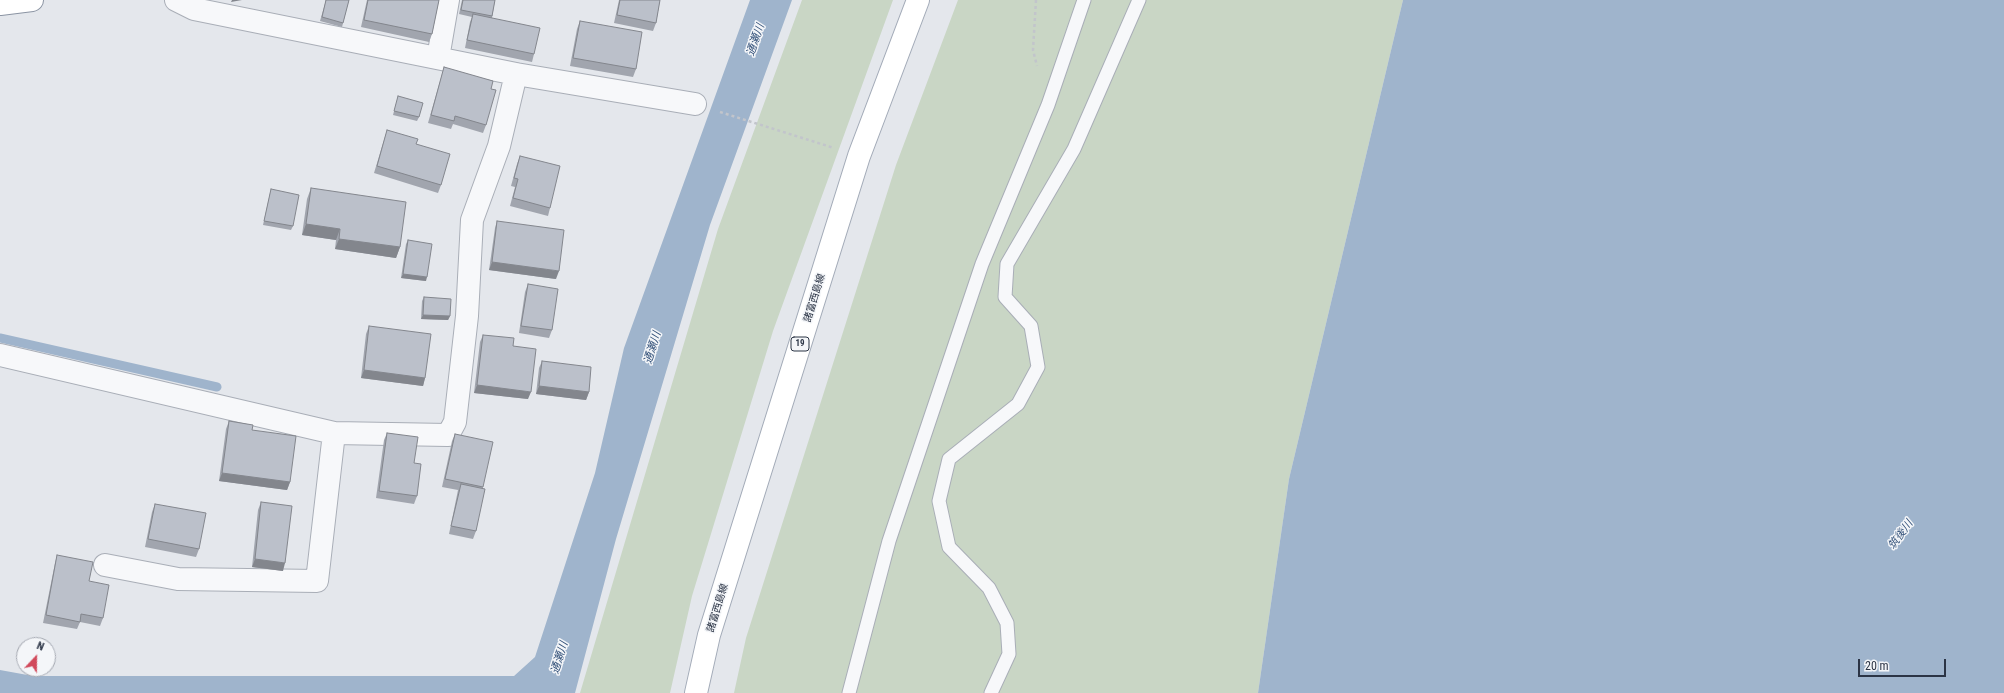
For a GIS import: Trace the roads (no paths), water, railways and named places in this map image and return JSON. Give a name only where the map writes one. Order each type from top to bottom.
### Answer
[{"type":"main road","points":[[0,4],[32,0]]},
{"type":"main road","name":"諸富西島線","points":[[696,693],[712,627],[859,156],[918,0]]},
{"type":"street","points":[[176,0],[194,9],[516,74],[695,104]]},
{"type":"street","points":[[438,58],[448,0]]},
{"type":"street","points":[[0,355],[334,433],[448,435],[455,422],[467,316],[472,220],[499,146],[516,74]]},
{"type":"street","points":[[105,565],[178,579],[317,581],[334,433]]},
{"type":"lane","points":[[849,693],[889,541],[982,264],[1048,105],[1084,0]]},
{"type":"lane","points":[[991,693],[1009,654],[1007,623],[989,588],[949,547],[939,502],[949,459],[1018,404],[1038,367],[1031,326],[1005,297],[1007,264],[1074,149],[1139,0]]},
{"type":"water","name":"通瀬川","points":[[750,0],[792,0],[710,225],[616,539],[575,693],[0,693],[0,670],[16,673],[16,677],[514,676],[535,657],[595,473],[624,348]]},
{"type":"water","name":"筑後川","points":[[1403,0],[2004,0],[2004,693],[1258,693],[1289,479]]},
{"type":"waterway","points":[[0,338],[217,387]]}]
